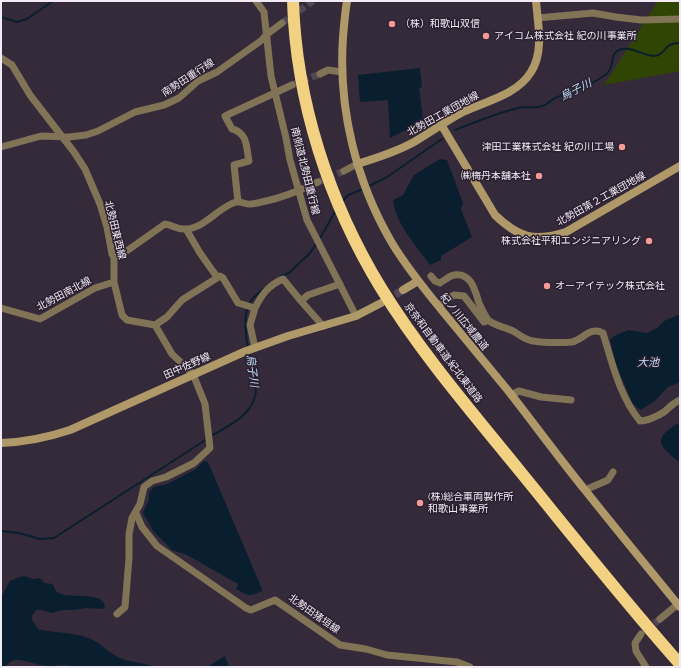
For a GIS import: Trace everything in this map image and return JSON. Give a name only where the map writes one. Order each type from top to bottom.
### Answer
[{"type":"highway","name":"京奈和自動車道;紀北東道路","points":[[293,1],[296,42],[306,98],[322,159],[346,222],[381,288],[423,349],[471,411],[605,576],[680,664]]},
{"type":"street","name":"南側道北勢田重行線","points":[[256,1],[264,12],[270,76],[286,138],[290,160],[307,220],[356,316]]},
{"type":"street","name":"紀ノ川広域農道","points":[[347,1],[343,37],[342,72],[347,119],[357,164],[363,182],[375,211],[393,245],[418,281],[679,606]]},
{"type":"street","name":"北勢田工業団地線","points":[[357,164],[400,149],[464,112],[514,89],[523,83],[531,72],[536,61],[539,48],[536,1]]},
{"type":"street","points":[[537,18],[593,13],[641,20],[680,19]]},
{"type":"street","name":"南勢田重行線","points":[[1,147],[41,136],[75,137],[91,134],[135,112],[164,106],[173,102],[198,81],[217,72],[262,40],[266,35],[282,23]]},
{"type":"street","name":"北勢田東西線","points":[[1,58],[12,65],[30,95],[74,152],[85,169],[97,197],[107,227],[114,258],[114,282],[122,315],[127,320],[155,325]]},
{"type":"street","points":[[320,74],[328,70],[342,72]]},
{"type":"street","points":[[238,202],[234,165],[249,161],[244,137],[239,131],[232,129],[226,116],[274,92],[292,85]]},
{"type":"street","name":"北勢田第２工業団地線","points":[[442,126],[495,215],[504,224],[517,233],[533,237],[549,237],[566,232],[680,166]]},
{"type":"street","points":[[344,171],[357,164]]},
{"type":"street","points":[[114,258],[121,255],[165,224],[172,224],[178,229],[196,227],[210,220],[227,206],[238,202],[251,205],[280,198],[300,191],[318,182]]},
{"type":"street","points":[[186,229],[200,253],[217,277]]},
{"type":"street","points":[[431,276],[435,281],[440,283],[454,275],[460,274],[468,279],[474,286],[479,303],[488,320],[491,323],[513,331],[526,339],[536,342],[572,342],[592,331],[599,331],[602,333],[620,386],[631,408],[640,421],[644,421],[663,413],[672,403],[680,400]]},
{"type":"street","points":[[117,614],[125,608],[129,558],[129,534],[132,518],[136,513],[144,488],[152,481],[166,477],[194,463],[210,448],[205,404],[193,374],[172,354],[155,325],[167,317],[182,300],[220,276],[223,278],[238,303],[251,306]]},
{"type":"street","points":[[251,349],[251,306],[263,293],[278,281],[284,279],[323,326]]},
{"type":"street","points":[[403,290],[418,281]]},
{"type":"street","name":"北勢田南北線","points":[[1,308],[40,319],[95,288],[114,282]]},
{"type":"street","points":[[301,301],[308,295],[340,284]]},
{"type":"street","points":[[438,305],[454,295],[464,296],[484,322],[488,320]]},
{"type":"street","name":"田中佐野線","points":[[1,442],[25,442],[47,438],[70,430],[251,349],[356,316],[381,303]]},
{"type":"street","points":[[511,395],[519,391],[541,397],[571,400]]},
{"type":"street","points":[[585,490],[608,480],[613,472]]},
{"type":"street","name":"北勢田猪垣線","points":[[136,513],[142,527],[157,546],[246,608],[251,610],[275,600],[340,645],[366,649],[387,655],[457,662],[470,667]]},
{"type":"street","points":[[660,619],[679,606]]},
{"type":"street","points":[[641,634],[635,643],[636,651],[646,667]]},
{"type":"green space","points":[[658,1],[680,1],[680,71],[604,85]]},
{"type":"water","points":[[420,68],[422,88],[419,87],[423,120],[390,138],[388,100],[360,102],[358,75]]},
{"type":"water","points":[[440,159],[447,160],[463,203],[461,209],[472,237],[441,256],[441,260],[430,265],[402,226],[393,200],[403,195],[414,175]]},
{"type":"water","name":"大池","points":[[680,314],[680,382],[668,387],[654,402],[640,410],[633,404],[616,365],[610,340],[614,336],[628,330],[647,333],[657,328],[664,321]]},
{"type":"water","points":[[680,423],[680,463],[664,448],[661,440],[667,431]]},
{"type":"water","points":[[204,461],[208,462],[262,589],[262,591],[258,593],[249,595],[243,593],[236,589],[238,584],[187,555],[172,550],[154,532],[144,515],[143,512],[149,500],[149,492],[154,487],[167,484],[196,469]]},
{"type":"water","points":[[24,576],[34,579],[40,578],[45,583],[52,584],[57,592],[62,594],[99,599],[103,602],[105,607],[102,609],[86,608],[62,610],[51,613],[36,610],[32,616],[32,620],[38,629],[80,635],[97,642],[122,659],[155,667],[49,666],[28,661],[13,660],[5,667],[1,667],[1,597],[10,581]]},
{"type":"water","points":[[225,656],[229,667],[207,667]]},
{"type":"waterway","points":[[1,17],[17,22],[27,19],[53,1]]},
{"type":"waterway","name":"烏子川","points":[[455,130],[510,110],[521,107],[536,107],[547,104],[555,98],[589,85],[607,73],[614,54],[619,50],[628,49],[654,56],[661,54],[670,45],[680,43]]},
{"type":"waterway","name":"烏子川","points":[[367,187],[387,177],[442,139]]},
{"type":"waterway","name":"烏子川","points":[[342,202],[348,195],[363,189]]},
{"type":"waterway","name":"烏子川","points":[[319,240],[336,210]]},
{"type":"waterway","name":"烏子川","points":[[281,276],[289,273],[310,253],[317,243]]},
{"type":"waterway","name":"烏子川","points":[[248,349],[245,324],[246,312],[252,299],[263,289]]},
{"type":"waterway","name":"烏子川","points":[[211,436],[241,417],[252,404],[255,396],[256,382],[249,353]]},
{"type":"waterway","name":"烏子川","points":[[1,531],[19,533],[40,539],[54,538],[207,439]]},
{"type":"tunnel","points":[[282,23],[313,1]]},
{"type":"tunnel","points":[[292,85],[320,74]]},
{"type":"tunnel","points":[[318,182],[344,171]]},
{"type":"tunnel","points":[[385,301],[403,290]]},
{"type":"tunnel","points":[[646,630],[660,619]]},
{"type":"place","name":"（株）和歌山双信","points":[[392,24]]},
{"type":"place","name":"アイコム株式会社 紀の川事業所","points":[[486,36]]},
{"type":"place","name":"津田工業株式会社 紀の川工場","points":[[622,147]]},
{"type":"place","name":"㈱梅丹本舗本社","points":[[539,176]]},
{"type":"place","name":"株式会社平和エンジニアリング","points":[[649,241]]},
{"type":"place","name":"オーアイテック株式会社","points":[[547,286]]},
{"type":"place","name":"(株)総合車両製作所 和歌山事業所","points":[[420,503]]}]
